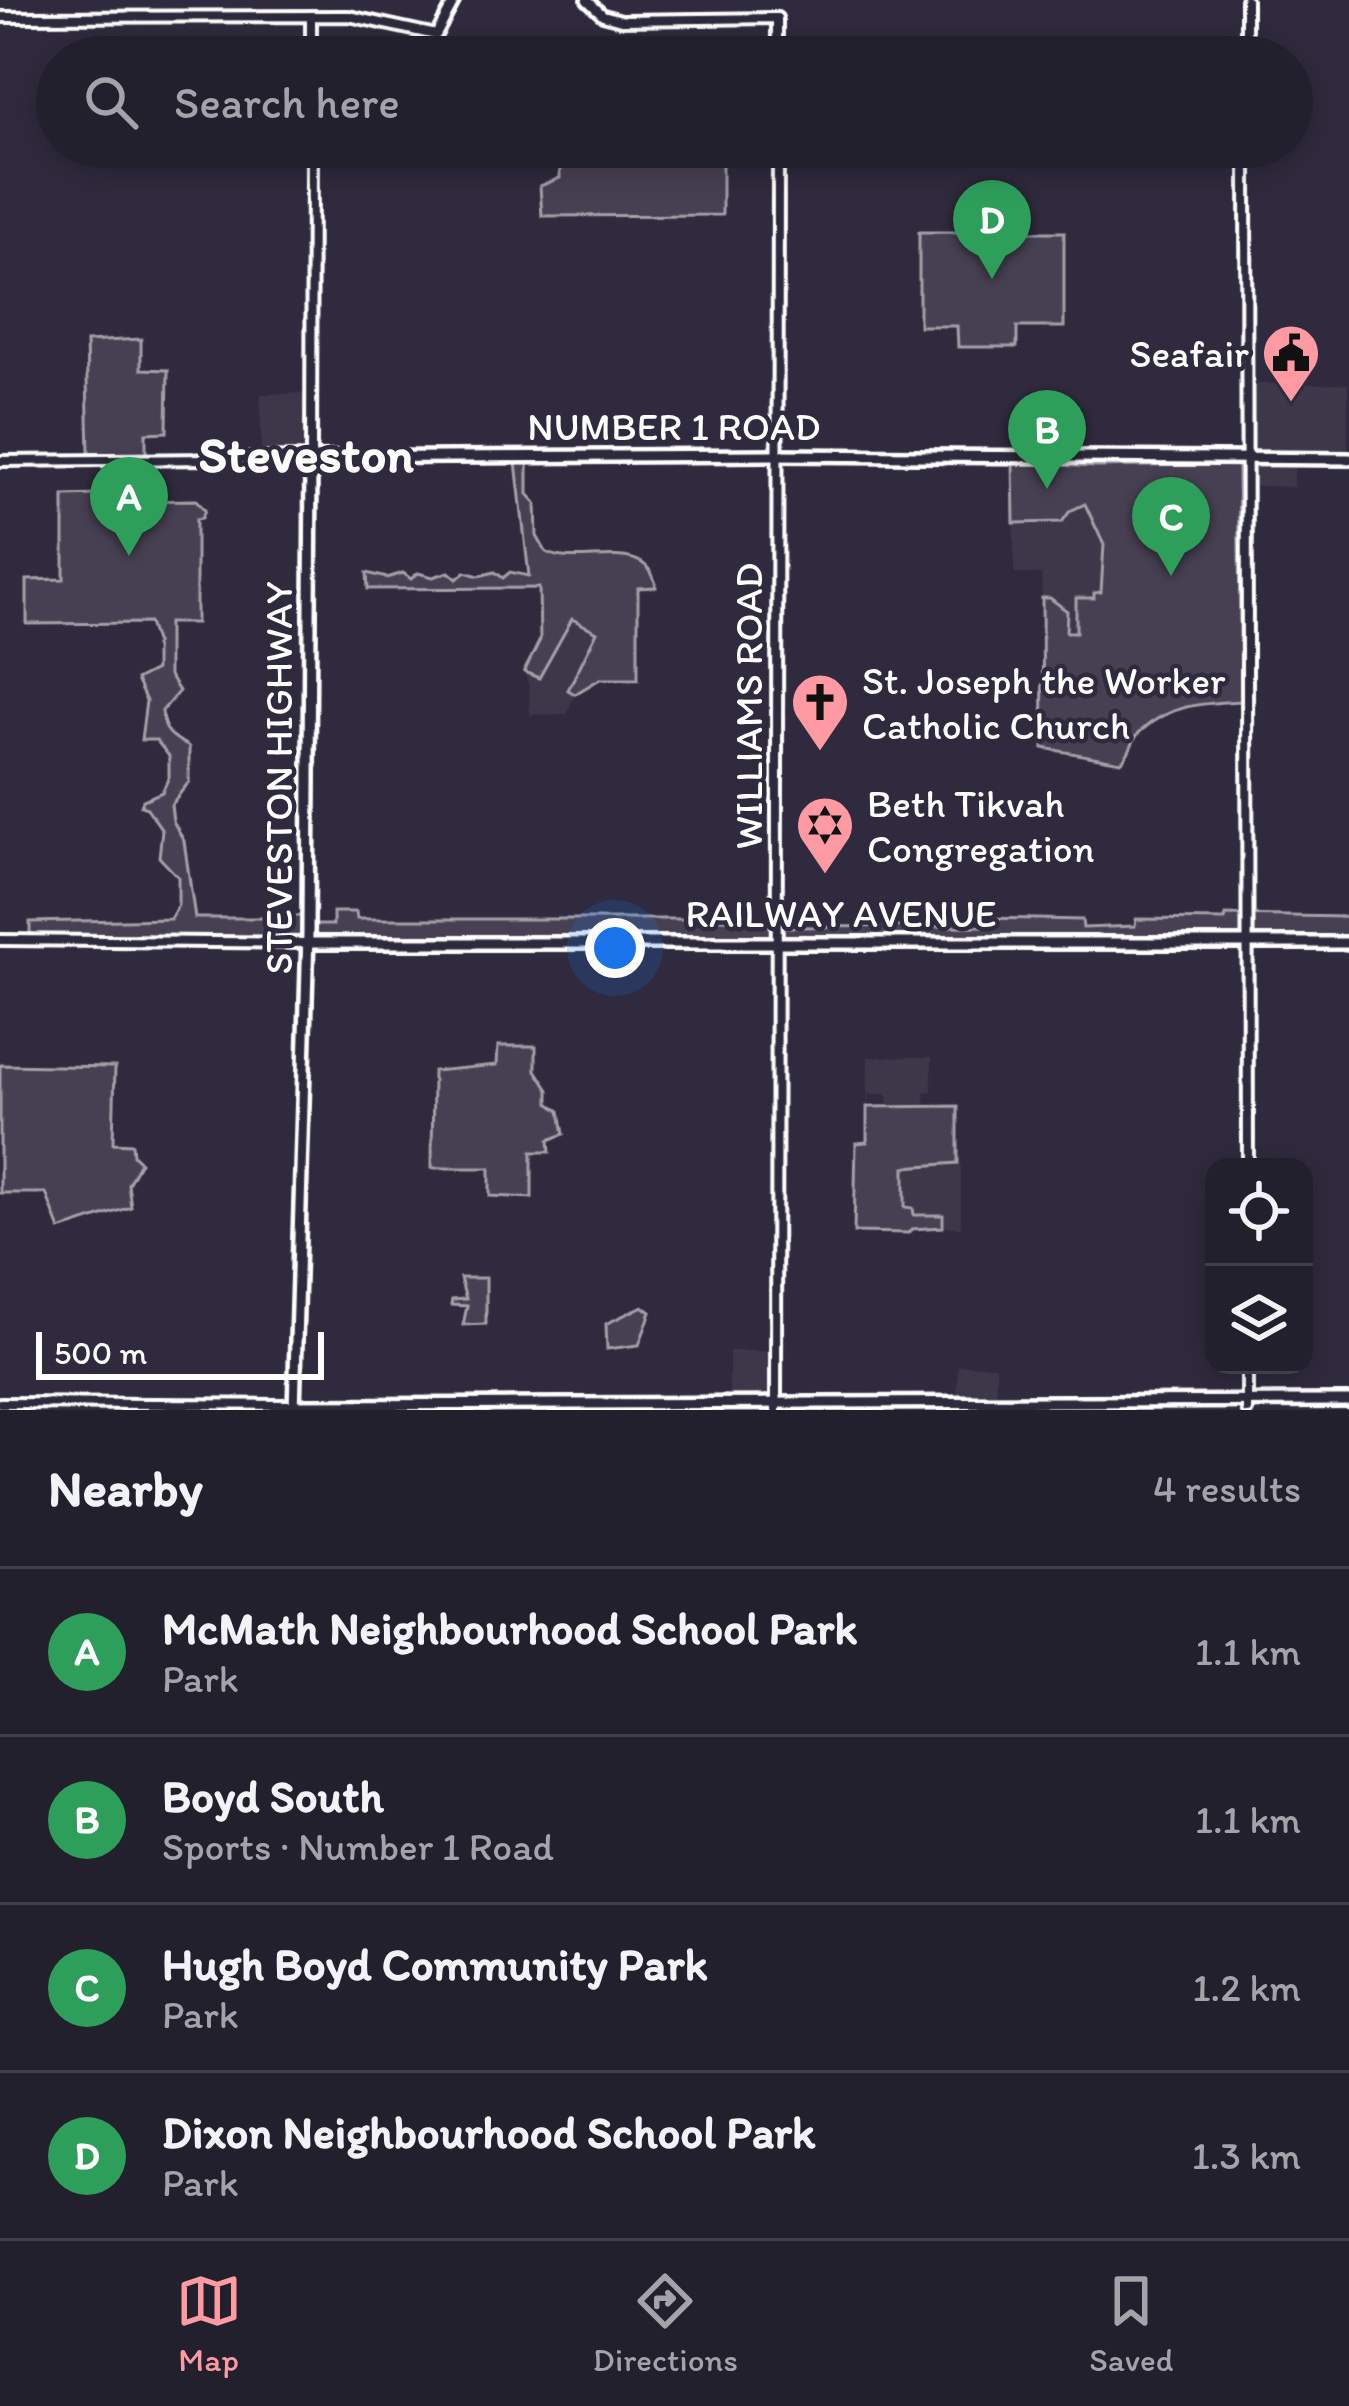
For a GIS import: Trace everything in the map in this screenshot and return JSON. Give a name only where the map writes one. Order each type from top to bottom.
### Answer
[{"type":"main road","name":"NUMBER 1 ROAD","points":[[311,458],[1349,459]]},
{"type":"main road","name":"STEVESTON HIGHWAY","points":[[294,1407],[308,943],[311,458]]},
{"type":"main road","name":"RAILWAY AVENUE","points":[[308,943],[1349,943]]},
{"type":"main road","points":[[294,1407],[1349,1402]]},
{"type":"street","points":[[0,17],[362,17],[436,34],[455,0]]},
{"type":"street","points":[[587,0],[614,19],[777,18],[777,36]]},
{"type":"street","points":[[1246,0],[1246,36]]},
{"type":"street","points":[[311,16],[311,36]]},
{"type":"street","name":"STEVESTON HIGHWAY","points":[[311,168],[311,458]]},
{"type":"street","name":"WILLIAMS ROAD","points":[[776,1405],[778,168]]},
{"type":"street","points":[[1246,168],[1248,1158]]},
{"type":"street","name":"NUMBER 1 ROAD","points":[[0,461],[311,458]]},
{"type":"street","name":"RAILWAY AVENUE","points":[[0,942],[308,943]]},
{"type":"street","points":[[1247,1374],[1247,1406]]},
{"type":"street","points":[[0,1403],[294,1407]]},
{"type":"shaded area","points":[[560,168],[722,168],[722,215],[542,216],[540,186],[560,178]]},
{"type":"shaded area","points":[[919,232],[1064,232],[1064,327],[1017,327],[1017,347],[958,347],[957,326],[919,326]]},
{"type":"shaded area","points":[[141,339],[141,369],[168,370],[167,432],[146,433],[146,454],[89,454],[86,342]]},
{"type":"shaded area","points":[[1251,384],[1348,384],[1348,454],[1253,452]]},
{"type":"shaded area","points":[[305,393],[303,449],[261,452],[261,394]]},
{"type":"shaded area","points":[[516,462],[528,462],[528,494],[536,503],[537,536],[546,552],[576,558],[626,557],[650,571],[656,587],[638,588],[638,679],[600,679],[575,694],[568,690],[597,632],[572,619],[539,678],[524,672],[540,640],[539,588],[368,589],[367,573],[387,578],[403,573],[411,579],[418,573],[433,577],[449,572],[457,579],[465,572],[479,576],[495,572],[503,578],[510,572],[529,576]]},
{"type":"shaded area","points":[[1013,463],[1097,467],[1238,464],[1241,701],[1201,704],[1164,715],[1138,734],[1121,762],[1043,748],[1042,598],[1050,598],[1067,611],[1066,632],[1076,632],[1076,598],[1094,598],[1094,593],[1101,592],[1104,545],[1085,504],[1070,511],[1062,522],[1014,523]]},
{"type":"shaded area","points":[[1253,463],[1294,464],[1294,487],[1251,486]]},
{"type":"shaded area","points":[[99,485],[134,485],[134,501],[196,500],[205,510],[196,519],[196,623],[168,623],[168,674],[179,691],[162,711],[162,718],[169,733],[189,747],[189,782],[171,805],[173,821],[184,841],[195,918],[265,918],[266,904],[277,904],[278,916],[302,916],[298,938],[49,939],[30,933],[30,922],[170,919],[178,905],[178,877],[159,857],[162,830],[141,806],[143,800],[162,792],[169,777],[169,756],[156,740],[141,740],[146,701],[136,680],[155,670],[149,623],[27,624],[27,580],[64,579],[64,496],[98,495]]},
{"type":"shaded area","points":[[1085,504],[1104,545],[1105,573],[1101,593],[1076,632],[1066,632],[1051,598],[1042,598],[1041,574],[1014,574],[1014,523],[1062,522],[1070,511]]},
{"type":"shaded area","points":[[572,618],[597,632],[569,689],[575,694],[567,714],[530,715],[524,672],[539,677]]},
{"type":"shaded area","points":[[333,912],[356,912],[357,919],[773,919],[774,927],[985,926],[986,918],[1082,920],[1083,928],[1135,926],[1136,919],[1225,920],[1226,915],[1349,917],[1349,938],[317,939],[314,925],[333,925]]},
{"type":"shaded area","points":[[498,1046],[536,1046],[536,1070],[549,1090],[549,1103],[560,1111],[564,1134],[549,1140],[550,1152],[532,1152],[532,1198],[490,1196],[490,1168],[432,1168],[433,1071],[497,1065]]},
{"type":"shaded area","points":[[868,1057],[932,1057],[932,1091],[925,1092],[925,1106],[890,1106],[886,1094],[870,1094],[867,1107]]},
{"type":"shaded area","points":[[0,1065],[115,1067],[113,1143],[132,1144],[140,1162],[128,1184],[131,1207],[60,1230],[46,1193],[0,1193]]},
{"type":"shaded area","points":[[958,1106],[958,1163],[905,1167],[905,1207],[913,1208],[914,1215],[943,1215],[943,1227],[908,1233],[854,1232],[856,1143],[867,1142],[867,1107]]},
{"type":"shaded area","points":[[961,1163],[961,1227],[943,1227],[942,1215],[913,1215],[905,1208],[905,1166]]},
{"type":"shaded area","points":[[460,1278],[486,1278],[486,1324],[463,1325],[467,1306],[451,1305],[452,1300],[466,1299]]},
{"type":"shaded area","points":[[643,1306],[651,1312],[639,1345],[607,1349],[606,1324]]},
{"type":"shaded area","points":[[729,1351],[772,1351],[770,1396],[729,1397]]},
{"type":"shaded area","points":[[958,1365],[996,1365],[996,1395],[957,1395]]},
{"type":"waterway","points":[[1095,938],[1131,937]]},
{"type":"waterway","points":[[1135,937],[1226,937]]},
{"type":"waterway","points":[[1260,937],[1349,937]]},
{"type":"waterway","points":[[334,938],[373,938]]},
{"type":"waterway","points":[[377,938],[497,938]]},
{"type":"waterway","points":[[501,938],[519,938]]},
{"type":"waterway","points":[[523,938],[771,938]]},
{"type":"waterway","points":[[783,938],[936,938]]},
{"type":"waterway","points":[[947,938],[1079,938]]},
{"type":"place","name":"Dixon Neighbourhood School Park","points":[[992,279]]},
{"type":"place","name":"Seafair","points":[[1291,404]]},
{"type":"place","name":"Boyd South","points":[[1047,489]]},
{"type":"place","name":"McMath Neighbourhood School Park","points":[[129,556]]},
{"type":"place","name":"Hugh Boyd Community Park","points":[[1171,576]]},
{"type":"place","name":"St. Joseph the Worker Catholic Church","points":[[820,753]]},
{"type":"place","name":"Beth Tikvah Congregation","points":[[825,876]]},
{"type":"district","name":"Steveston","points":[[306,454]]}]
